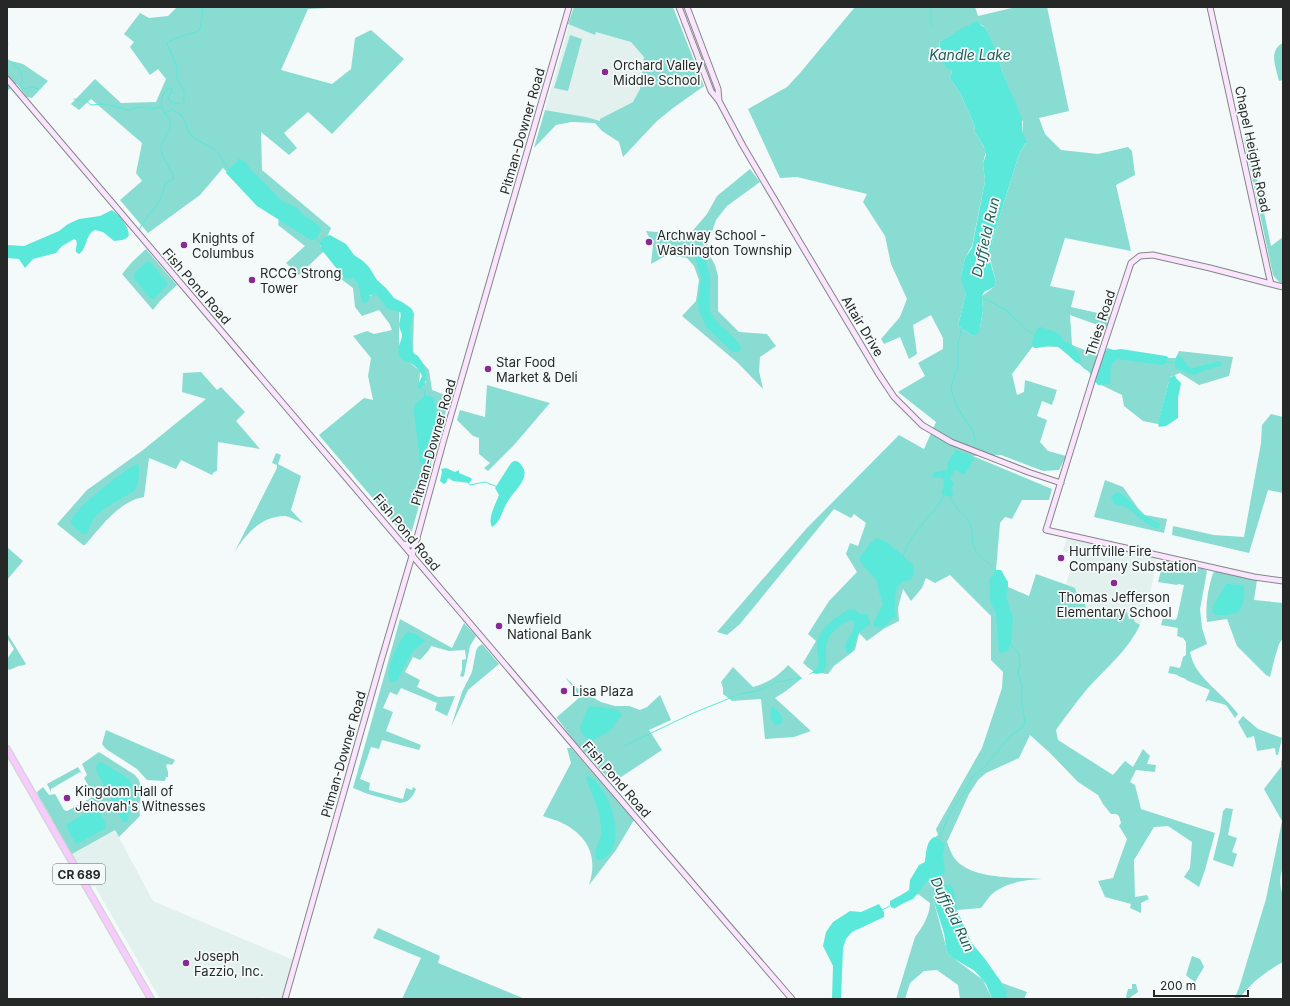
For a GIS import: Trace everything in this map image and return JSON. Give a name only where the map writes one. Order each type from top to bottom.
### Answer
[{"type":"main road","name":"CR 689","points":[[7,749],[151,999]]},
{"type":"street","name":"Pitman-Downer Road","points":[[285,999],[408,571],[436,467],[569,7]]},
{"type":"street","name":"Altair Drive","points":[[679,7],[710,91],[719,101],[743,146],[878,374],[894,397],[922,425],[951,442],[1061,483]]},
{"type":"street","name":"Altair Drive","points":[[687,7],[718,89],[719,101]]},
{"type":"street","name":"Chapel Heights Road","points":[[1210,7],[1271,284]]},
{"type":"street","name":"Fish Pond Road","points":[[7,79],[412,556],[792,999]]},
{"type":"street","name":"Thies Road","points":[[1271,284],[1153,255],[1140,256],[1133,260],[1099,359],[1046,530],[1241,574],[1283,581]]},
{"type":"street","points":[[1271,284],[1283,287]]},
{"type":"street","points":[[403,544],[410,545],[417,539]]},
{"type":"street","points":[[408,571],[414,565],[423,568]]},
{"type":"shaded area","points":[[177,7],[348,7],[308,9],[281,70],[332,84],[351,69],[355,38],[371,30],[404,59],[332,134],[308,112],[284,133],[297,148],[289,155],[261,132],[262,170],[331,228],[320,246],[324,251],[299,275],[286,263],[305,246],[278,225],[279,217],[255,201],[223,168],[200,195],[148,233],[120,200],[142,181],[136,173],[142,143],[91,99],[79,110],[71,104],[95,79],[121,103],[156,102],[166,79],[158,69],[150,75],[130,47],[134,42],[124,34],[140,13],[149,18],[168,16]]},
{"type":"shaded area","points":[[574,7],[693,80],[600,121],[545,110]]},
{"type":"shaded area","points":[[574,7],[673,7],[704,86],[657,121],[623,157],[619,142],[602,131],[595,123],[571,122],[556,125],[534,148],[545,110],[600,121],[600,119],[633,102],[640,89],[644,57],[631,42],[596,32],[595,35],[568,24]]},
{"type":"shaded area","points":[[855,7],[975,7],[978,16],[1016,7],[1047,7],[1069,111],[1039,118],[1045,134],[1061,150],[1098,154],[1128,147],[1132,151],[1135,175],[1116,185],[1131,251],[1065,238],[1050,286],[1075,291],[1071,307],[1111,316],[1106,328],[1070,315],[1072,345],[1103,357],[1105,350],[1169,358],[1176,358],[1179,351],[1233,357],[1229,376],[1199,385],[1180,373],[1170,377],[1158,424],[1143,421],[1124,406],[1122,395],[1095,382],[1089,372],[1058,347],[1033,346],[1012,374],[1017,395],[1024,392],[1025,380],[1057,390],[1052,405],[1042,401],[1037,416],[1047,420],[1040,442],[1048,451],[1066,456],[1059,470],[1043,471],[1001,455],[973,456],[1052,489],[1049,500],[1022,500],[1012,519],[1005,517],[1000,523],[996,570],[1008,587],[1029,596],[1036,574],[1075,588],[1080,604],[1085,604],[1089,619],[1116,610],[1118,615],[1127,612],[1129,619],[1133,618],[1135,622],[1140,625],[1117,658],[1088,688],[1056,730],[1058,740],[1113,775],[1125,761],[1133,767],[1143,749],[1150,756],[1147,764],[1156,765],[1155,772],[1136,770],[1130,782],[1135,785],[1141,809],[1215,833],[1199,887],[1184,877],[1190,868],[1192,842],[1168,826],[1154,827],[1134,860],[1135,897],[1147,895],[1149,899],[1141,903],[1141,913],[1130,908],[1131,904],[1105,897],[1098,881],[1113,878],[1127,839],[1119,826],[1121,823],[1119,816],[1116,814],[1111,814],[1098,795],[1078,782],[1030,735],[1019,758],[986,773],[978,780],[969,794],[947,842],[955,859],[972,871],[996,876],[1042,879],[1022,881],[1002,887],[991,895],[981,908],[957,910],[934,902],[948,954],[983,980],[992,999],[960,999],[958,985],[937,970],[924,971],[910,983],[905,999],[896,999],[915,937],[927,917],[930,903],[918,894],[894,909],[890,903],[909,890],[910,880],[925,862],[929,842],[938,835],[936,829],[982,748],[1002,688],[1003,672],[991,660],[991,616],[950,575],[935,583],[926,578],[922,588],[911,601],[903,589],[898,608],[899,621],[885,628],[867,641],[859,633],[855,650],[834,666],[828,674],[812,670],[803,663],[816,641],[808,634],[829,601],[857,572],[846,554],[850,543],[858,546],[866,523],[854,514],[851,518],[834,509],[740,624],[727,635],[717,632],[806,529],[899,435],[924,449],[936,422],[898,392],[925,376],[918,363],[943,349],[943,338],[931,315],[913,325],[917,354],[909,359],[900,337],[884,344],[881,339],[900,317],[907,299],[891,264],[885,236],[863,202],[867,194],[797,177],[780,178],[748,109],[787,87]],"holes":[[[976,22],[985,27],[1023,122],[1022,135],[1026,143],[1019,154],[993,238],[990,258],[996,282],[994,287],[982,296],[983,310],[980,328],[973,336],[958,326],[966,293],[961,276],[965,258],[972,246],[985,181],[983,163],[986,151],[975,132],[974,124],[960,93],[950,78],[952,71],[942,60],[939,42]]]},
{"type":"shaded area","points":[[570,35],[582,39],[568,91],[554,88]]},
{"type":"shaded area","points":[[1283,43],[1283,80],[1279,81],[1274,55],[1278,46]]},
{"type":"shaded area","points":[[7,60],[23,64],[48,81],[32,98],[27,97],[17,84],[7,91]]},
{"type":"shaded area","points":[[1248,135],[1271,246],[1283,237],[1283,284],[1273,275],[1244,140]]},
{"type":"shaded area","points":[[750,169],[760,182],[727,206],[716,220],[706,249],[715,265],[718,276],[718,311],[739,332],[767,334],[776,346],[760,357],[759,371],[763,389],[738,363],[682,316],[696,301],[699,280],[694,266],[687,258],[667,255],[651,264],[653,245],[646,231],[689,235],[707,214],[717,196]]},
{"type":"shaded area","points":[[146,249],[177,285],[153,310],[122,274]]},
{"type":"shaded area","points":[[346,274],[357,277],[363,300],[375,293],[399,311],[399,354],[420,371],[408,349],[405,305],[414,314],[413,352],[429,370],[432,390],[450,397],[409,541],[319,435],[364,398],[373,400],[368,376],[371,358],[353,336],[367,331],[374,334],[392,330],[389,323],[379,310],[362,316],[355,307],[353,288],[341,279]],"holes":[[[420,371],[426,382],[419,388]]]},
{"type":"shaded area","points":[[201,372],[217,390],[221,387],[245,412],[236,421],[260,449],[218,442],[217,471],[212,475],[181,460],[176,469],[149,458],[144,497],[135,499],[119,509],[104,523],[85,545],[83,545],[57,524],[87,490],[143,450],[206,399],[182,392],[183,373]]},
{"type":"shaded area","points":[[487,385],[550,403],[514,445],[488,471],[484,468],[490,463],[479,454],[479,438],[473,436],[457,420],[460,410],[485,417]]},
{"type":"shaded area","points":[[1271,414],[1283,417],[1283,493],[1268,490],[1249,553],[1172,535],[1173,526],[1214,535],[1244,537],[1261,443],[1262,425]]},
{"type":"shaded area","points":[[276,453],[281,455],[278,464],[301,476],[291,510],[303,523],[285,516],[269,519],[255,527],[234,553],[277,468],[277,465],[272,463]]},
{"type":"shaded area","points":[[1105,480],[1123,487],[1145,515],[1167,519],[1164,533],[1094,517]]},
{"type":"shaded area","points":[[1067,538],[1156,557],[1157,560],[1148,603],[1143,617],[1137,631],[1120,655],[1036,574],[1066,584],[1075,555],[1063,551]]},
{"type":"shaded area","points":[[7,547],[23,561],[7,580]]},
{"type":"shaded area","points":[[1165,560],[1202,568],[1207,571],[1200,609],[1202,628],[1207,644],[1190,652],[1193,662],[1203,677],[1238,714],[1235,718],[1226,705],[1208,700],[1205,702],[1210,690],[1178,675],[1168,673],[1170,666],[1180,668],[1183,657],[1186,655],[1186,642],[1183,638],[1177,636],[1178,628],[1161,625],[1163,618],[1175,620],[1177,618],[1184,585],[1158,582]]},
{"type":"shaded area","points":[[1216,571],[1257,580],[1254,600],[1283,603],[1283,638],[1279,644],[1270,677],[1266,675],[1237,646],[1227,619],[1207,622],[1206,609],[1208,591],[1213,573]]},
{"type":"shaded area","points":[[400,619],[452,648],[464,623],[476,636],[470,646],[464,676],[460,676],[462,670],[462,660],[466,659],[465,650],[449,651],[431,646],[420,660],[413,657],[405,672],[420,680],[417,687],[438,697],[455,696],[447,716],[435,710],[437,703],[401,688],[397,695],[390,692],[383,708],[393,712],[386,731],[421,745],[419,750],[382,740],[379,749],[371,747],[360,779],[370,783],[369,790],[403,799],[406,788],[412,790],[413,787],[416,789],[410,799],[406,802],[400,803],[353,788]]},
{"type":"shaded area","points":[[7,633],[26,664],[9,670],[7,667],[7,659],[14,649],[7,638]]},
{"type":"shaded area","points":[[482,644],[499,664],[468,690],[451,727],[462,692],[472,672],[476,651]]},
{"type":"shaded area","points":[[788,665],[802,678],[775,698],[811,731],[794,737],[765,739],[761,699],[732,701],[723,694],[721,682],[733,667],[753,687],[772,679]]},
{"type":"shaded area","points":[[565,677],[577,688],[601,702],[615,706],[629,706],[640,710],[647,707],[660,695],[671,720],[649,730],[662,750],[615,781],[609,779],[575,742],[557,718],[580,697]]},
{"type":"shaded area","points":[[1243,716],[1258,729],[1282,738],[1278,755],[1276,755],[1275,748],[1257,751],[1254,736],[1247,738],[1238,722]]},
{"type":"shaded area","points":[[106,730],[175,760],[172,765],[166,765],[168,777],[166,777],[165,781],[147,780],[137,769],[106,749],[102,744]]},
{"type":"shaded area","points":[[567,748],[571,748],[634,820],[616,850],[589,885],[592,875],[592,857],[585,842],[573,829],[559,821],[543,816],[571,763]]},
{"type":"shaded area","points":[[99,752],[135,775],[139,780],[142,791],[139,806],[140,816],[119,837],[115,830],[72,854],[90,887],[51,821],[52,819],[37,792],[43,787],[49,795],[55,794],[64,810],[67,811],[91,798],[91,795],[93,794],[84,778],[87,775],[82,764]]},
{"type":"shaded area","points":[[1281,760],[1283,762],[1283,868],[1280,882],[1283,896],[1283,962],[1259,978],[1239,999],[1234,999],[1239,988],[1266,899],[1282,821],[1264,789],[1281,767]]},
{"type":"shaded area","points":[[78,767],[82,774],[80,772],[51,789],[51,792],[47,784]]},
{"type":"shaded area","points":[[1226,808],[1233,809],[1228,835],[1237,838],[1232,852],[1237,854],[1233,867],[1213,860],[1223,811]]},
{"type":"shaded area","points":[[115,830],[153,901],[293,960],[282,999],[269,999],[261,997],[261,999],[160,999],[95,886],[91,887],[72,854]]},
{"type":"shaded area","points":[[378,928],[440,956],[438,963],[525,999],[402,999],[421,958],[373,938]]},
{"type":"shaded area","points":[[1192,956],[1200,959],[1204,967],[1195,982],[1186,975]]},
{"type":"shaded area","points":[[1002,983],[1027,992],[1024,999],[1007,999]]},
{"type":"shaded area","points":[[1132,984],[1136,984],[1138,992],[1128,999],[1126,997],[1128,989],[1132,989]]},
{"type":"water","name":"Kandle Lake","points":[[977,21],[985,27],[996,51],[1002,71],[1022,118],[1022,132],[1027,141],[1019,154],[993,238],[990,261],[996,282],[994,287],[984,292],[982,296],[983,310],[980,328],[978,333],[973,336],[958,326],[966,293],[961,281],[961,276],[965,258],[972,248],[985,181],[983,163],[986,155],[984,147],[975,132],[974,124],[960,93],[950,78],[952,71],[943,62],[939,42]]},
{"type":"water","points":[[238,159],[245,162],[280,200],[297,208],[303,215],[320,226],[321,230],[317,238],[311,240],[257,206],[226,173],[238,161]]},
{"type":"water","points":[[112,210],[125,224],[129,235],[127,238],[114,241],[103,232],[95,230],[90,235],[84,248],[79,254],[76,252],[77,242],[74,239],[62,246],[56,253],[33,259],[25,268],[19,259],[7,258],[7,245],[24,246],[59,231],[68,224],[79,219],[100,216]]},
{"type":"water","points":[[330,235],[346,244],[354,255],[369,267],[377,280],[394,298],[412,309],[414,314],[411,327],[412,348],[426,372],[426,381],[421,388],[417,387],[422,376],[418,370],[414,365],[401,359],[399,355],[398,348],[402,338],[399,326],[401,316],[400,312],[388,309],[376,294],[370,295],[368,301],[363,303],[357,282],[352,278],[345,279],[321,249],[321,241]]},
{"type":"water","points":[[700,252],[705,257],[710,275],[710,310],[721,326],[739,344],[741,348],[738,352],[733,352],[708,329],[699,311],[698,301],[701,277],[694,255],[695,253]]},
{"type":"water","points":[[147,261],[151,263],[168,284],[153,299],[150,298],[134,278],[135,273]]},
{"type":"water","points":[[1040,327],[1056,332],[1063,340],[1072,345],[1079,354],[1081,360],[1080,363],[1077,363],[1063,349],[1057,346],[1052,345],[1037,348],[1033,347],[1033,338]]},
{"type":"water","points":[[1107,348],[1168,357],[1166,362],[1162,365],[1117,359],[1111,367],[1110,384],[1098,385],[1095,381]]},
{"type":"water","points":[[1179,355],[1188,366],[1192,368],[1220,361],[1222,365],[1194,375],[1175,368],[1176,357]]},
{"type":"water","points":[[1175,375],[1181,383],[1178,398],[1178,418],[1166,426],[1159,427],[1158,423],[1169,378]]},
{"type":"water","points":[[425,396],[434,397],[436,413],[439,418],[431,456],[431,465],[425,472],[421,466],[414,413],[415,404]]},
{"type":"water","points":[[956,450],[972,456],[974,459],[965,474],[962,474],[956,469],[954,471],[950,479],[954,483],[951,489],[953,493],[950,497],[941,494],[944,485],[943,478],[932,476],[934,472],[947,470],[948,462]]},
{"type":"water","points":[[514,461],[522,466],[524,471],[523,480],[506,504],[499,519],[492,527],[491,515],[499,495],[495,488],[511,463]]},
{"type":"water","points":[[137,464],[139,466],[138,479],[137,486],[134,491],[100,513],[94,519],[87,534],[82,534],[72,525],[71,521],[74,515],[81,507],[111,481]]},
{"type":"water","points":[[446,468],[455,472],[459,470],[459,473],[471,478],[472,480],[469,483],[453,481],[448,478],[444,484],[440,481],[442,472],[441,469]]},
{"type":"water","points":[[1117,492],[1128,499],[1146,517],[1160,524],[1159,528],[1150,526],[1126,507],[1114,503],[1111,497]]},
{"type":"water","points":[[877,538],[887,542],[913,565],[914,573],[911,580],[903,581],[897,587],[895,602],[896,617],[883,628],[875,627],[873,624],[883,604],[877,581],[859,559],[872,541]]},
{"type":"water","points":[[996,570],[1001,570],[1008,582],[1006,598],[1013,617],[1011,641],[1008,651],[1002,653],[999,651],[996,613],[990,601],[989,581]]},
{"type":"water","points":[[1226,584],[1243,585],[1244,599],[1238,612],[1227,615],[1216,615],[1212,611],[1214,604]]},
{"type":"water","points":[[850,609],[855,610],[860,614],[867,614],[870,624],[857,636],[853,650],[849,653],[846,651],[845,647],[853,629],[853,621],[850,620],[837,627],[828,638],[826,667],[824,671],[817,674],[812,673],[819,664],[817,648],[820,635],[828,624]]},
{"type":"water","points":[[408,632],[416,634],[425,641],[413,651],[397,681],[390,682],[389,671],[393,656],[404,636]]},
{"type":"water","points":[[590,706],[616,710],[622,714],[610,731],[591,741],[582,734],[580,727]]},
{"type":"water","points":[[772,707],[782,716],[781,724],[776,725],[772,721],[770,714]]},
{"type":"water","points":[[101,762],[129,779],[131,782],[132,798],[127,822],[123,822],[97,772],[96,766]]},
{"type":"water","points":[[588,776],[596,781],[603,791],[614,816],[616,830],[615,843],[610,853],[601,860],[597,859],[596,849],[601,833],[601,823],[587,781],[586,777]]},
{"type":"water","points":[[96,808],[102,817],[106,828],[77,844],[66,825]]},
{"type":"water","points":[[934,837],[945,845],[943,855],[945,872],[936,881],[927,881],[913,899],[892,908],[890,901],[910,890],[910,880],[919,865],[925,862],[929,841]]},
{"type":"water","points":[[949,884],[954,891],[957,910],[971,942],[1002,983],[1006,991],[1007,999],[992,999],[986,984],[975,971],[948,954],[944,933],[934,902],[939,890]]},
{"type":"water","points":[[879,904],[884,912],[884,917],[852,932],[846,939],[843,948],[841,999],[832,999],[833,966],[823,946],[826,932],[833,922],[850,911],[861,912]]},
{"type":"waterway","points":[[139,230],[161,198],[165,184],[174,178],[161,151],[161,144],[170,126],[169,118],[162,109],[161,102],[164,93],[169,88],[172,89],[168,98],[171,102],[182,104],[184,102],[184,92],[177,79],[177,67],[167,44],[173,39],[200,30],[203,7]]},
{"type":"waterway","name":"Duffield Run","points":[[931,7],[931,21],[933,26]]},
{"type":"waterway","points":[[7,59],[19,70],[22,75],[20,85],[23,89],[32,87],[38,89]]},
{"type":"waterway","points":[[74,99],[85,100],[91,105],[103,104],[129,110],[139,107],[155,109],[161,106]]},
{"type":"waterway","points":[[164,113],[172,110],[181,115],[192,137],[214,149],[229,169]]},
{"type":"waterway","points":[[314,238],[320,242]]},
{"type":"waterway","points":[[981,297],[1006,310],[1029,332],[1035,335]]},
{"type":"waterway","name":"Duffield Run","points":[[962,327],[958,344],[958,368],[951,390],[957,407],[973,431],[976,443]]},
{"type":"waterway","points":[[1166,362],[1174,363]]},
{"type":"waterway","points":[[1080,363],[1084,368],[1093,372]]},
{"type":"waterway","points":[[420,388],[424,390],[425,397]]},
{"type":"waterway","points":[[468,482],[470,485],[485,482],[498,487]]},
{"type":"waterway","points":[[903,557],[910,540],[944,496]]},
{"type":"waterway","name":"Duffield Run","points":[[950,496],[956,507],[969,521],[976,551],[995,571]]},
{"type":"waterway","name":"Duffield Run","points":[[939,840],[953,808],[964,793],[971,779],[976,773],[985,767],[1010,736],[1022,728],[1025,723],[1021,696],[1022,686],[1018,672],[1020,667],[1019,654],[1010,644]]},
{"type":"waterway","points":[[624,746],[691,714],[740,694],[758,691],[777,682],[800,678]]},
{"type":"waterway","name":"Duffield Run","points":[[936,881],[941,889]]},
{"type":"waterway","points":[[882,910],[890,906]]},
{"type":"place","name":"Orchard Valley Middle School","points":[[605,72]]},
{"type":"place","name":"Archway School - Washington Township","points":[[649,242]]},
{"type":"place","name":"Knights of Columbus","points":[[184,245]]},
{"type":"place","name":"RCCG Strong Tower","points":[[252,280]]},
{"type":"place","name":"Star Food Market & Deli","points":[[488,369]]},
{"type":"place","name":"Hurffville Fire Company Substation","points":[[1061,558]]},
{"type":"place","name":"Thomas Jefferson Elementary School","points":[[1114,583]]},
{"type":"place","name":"Newfield National Bank","points":[[499,626]]},
{"type":"place","name":"Lisa Plaza","points":[[564,691]]},
{"type":"place","name":"Kingdom Hall of Jehovah's Witnesses","points":[[67,798]]},
{"type":"place","name":"Joseph Fazzio, Inc.","points":[[186,963]]}]
